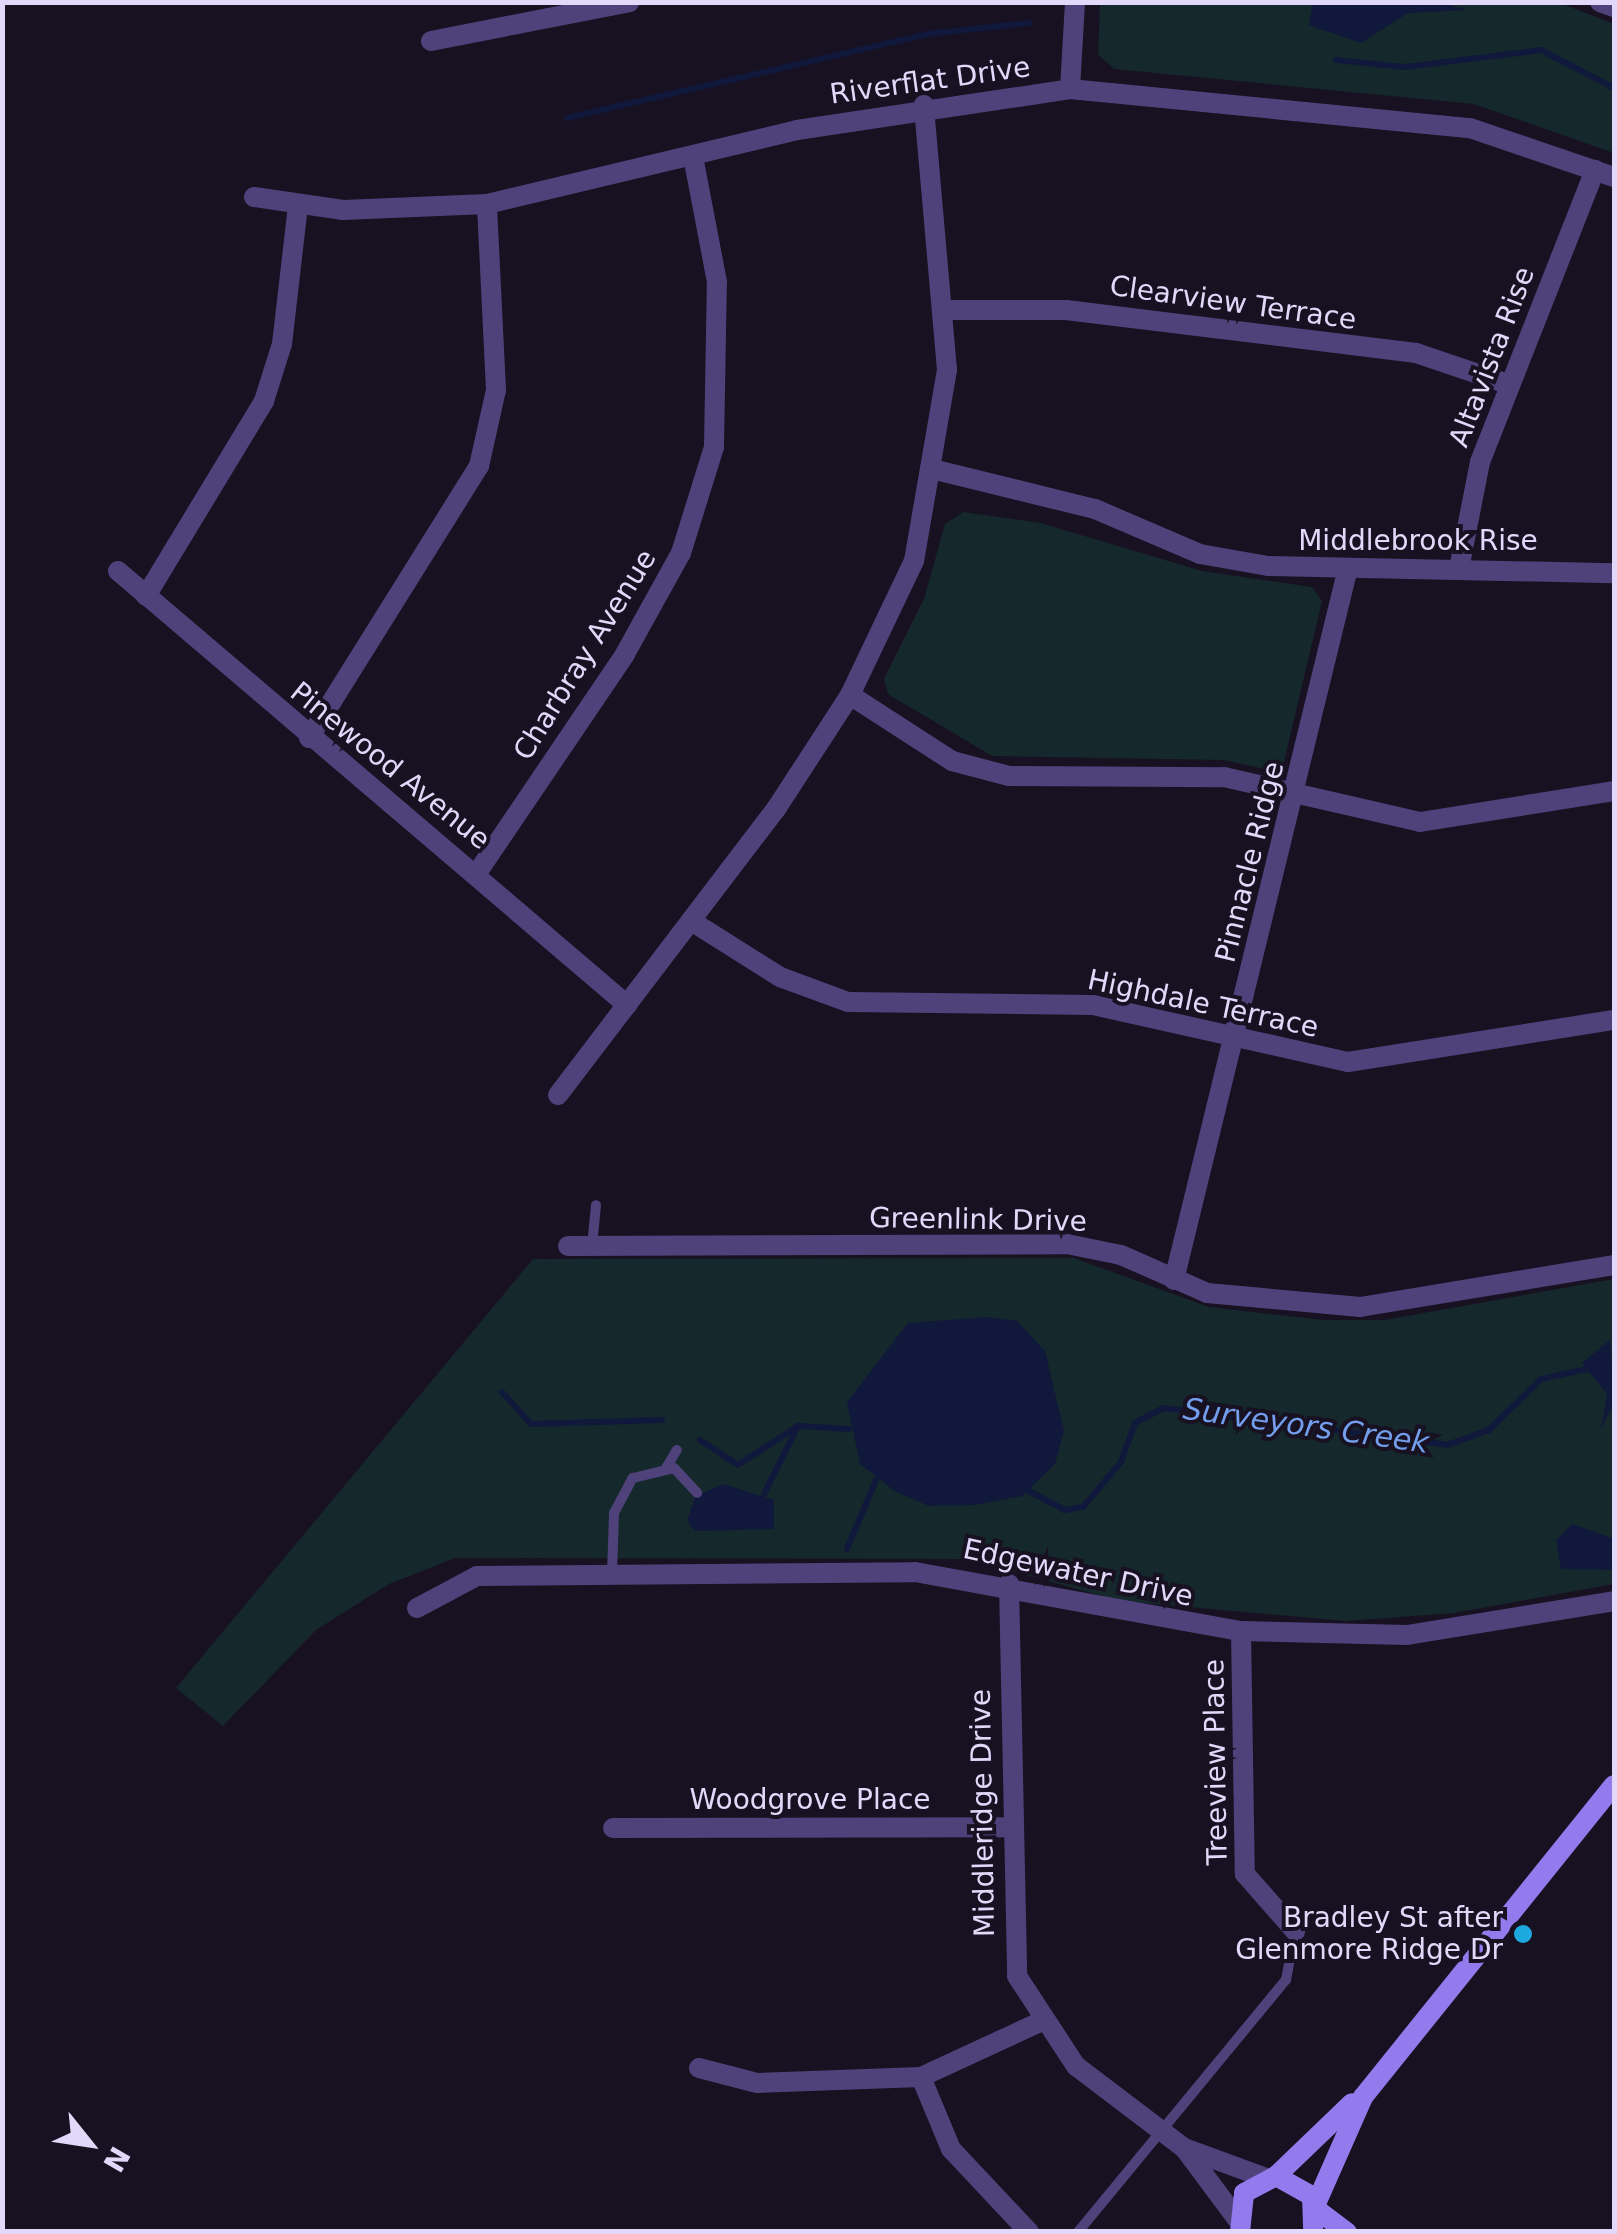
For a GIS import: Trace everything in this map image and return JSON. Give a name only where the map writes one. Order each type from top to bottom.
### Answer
[{"type":"main road","points":[[1237,2226],[1244,2193],[1271,2177],[1378,2077],[1614,1785]]},
{"type":"main road","points":[[1550,1867],[1614,1804]]},
{"type":"main road","points":[[1313,2232],[1316,2208],[1340,2139],[1378,2077]]},
{"type":"main road","points":[[1271,2177],[1305,2188],[1316,2208],[1347,2232]]},
{"type":"street","points":[[431,40],[630,2]]},
{"type":"street","points":[[1070,89],[1074,2]]},
{"type":"street","points":[[1600,2],[1614,7]]},
{"type":"street","name":"Riverflat Drive","points":[[254,198],[298,206],[487,204],[924,105],[1070,89],[1470,128],[1605,174]]},
{"type":"street","points":[[558,1095],[626,1005],[696,924],[850,696],[914,561],[936,470],[946,310],[924,105]]},
{"type":"street","name":"Charbray Avenue","points":[[477,873],[635,638],[681,553],[708,465],[721,356],[693,156]]},
{"type":"street","name":"Altavista Rise","points":[[1460,569],[1480,462],[1508,384],[1605,174]]},
{"type":"street","points":[[310,738],[479,466],[496,390],[487,204]]},
{"type":"street","points":[[146,596],[264,401],[282,344],[298,206]]},
{"type":"street","name":"Clearview Terrace","points":[[946,310],[1096,313],[1416,353],[1508,384]]},
{"type":"street","name":"Middlebrook Rise","points":[[936,470],[1095,509],[1200,554],[1347,572],[1460,569],[1614,573]]},
{"type":"street","name":"Pinewood Avenue","points":[[118,570],[310,738],[477,873],[626,1005]]},
{"type":"street","name":"Pinnacle Ridge","points":[[1174,1280],[1347,572]]},
{"type":"street","points":[[850,696],[987,773],[1224,776],[1420,822],[1614,791]]},
{"type":"street","name":"Highdale Terrace","points":[[696,924],[780,976],[865,1004],[1093,1005],[1372,1063],[1614,1020]]},
{"type":"street","name":"Greenlink Drive","points":[[568,1246],[1067,1244],[1223,1296],[1377,1307],[1614,1265]]},
{"type":"street","name":"Edgewater Drive","points":[[417,1608],[466,1577],[914,1572],[1009,1584],[1141,1619],[1241,1632],[1407,1634],[1614,1601]]},
{"type":"street","name":"Middleridge Drive","points":[[1009,1584],[1007,1827],[1017,1976],[1040,2022],[1076,2066],[1184,2148],[1271,2177]]},
{"type":"street","name":"Treeview Place","points":[[1241,1632],[1244,1874],[1295,1931]]},
{"type":"street","name":"Woodgrove Place","points":[[614,1828],[1007,1827]]},
{"type":"street","points":[[700,2068],[757,2083],[921,2078],[1040,2022]]},
{"type":"street","points":[[921,2078],[951,2149],[1028,2232]]},
{"type":"street","name":"Middleridge Drive","points":[[1184,2148],[1237,2226]]},
{"type":"lane","points":[[592,1246],[596,1205]]},
{"type":"lane","points":[[612,1575],[620,1498],[633,1478],[666,1468],[677,1450]]},
{"type":"lane","points":[[666,1468],[697,1493]]},
{"type":"lane","points":[[1078,2232],[1286,1980],[1295,1931]]},
{"type":"green space","points":[[1100,3],[1560,3],[1614,24],[1614,153],[1474,104],[1114,69],[1098,54]]},
{"type":"green space","points":[[963,512],[1041,523],[1202,571],[1312,587],[1322,601],[1284,762],[1269,770],[1224,760],[992,756],[888,694],[884,679],[924,599],[945,524]]},
{"type":"green space","points":[[1074,1258],[1209,1307],[1323,1320],[1384,1320],[1614,1279],[1614,1584],[1454,1613],[1346,1621],[1121,1601],[968,1559],[455,1558],[389,1584],[316,1630],[223,1726],[176,1688],[533,1259]]},
{"type":"water","points":[[1313,2],[1438,2],[1467,10],[1408,13],[1361,43],[1309,25]]},
{"type":"water","points":[[988,1317],[1017,1321],[1045,1351],[1064,1431],[1055,1464],[1022,1496],[975,1505],[929,1506],[896,1492],[860,1464],[847,1402],[908,1323]]},
{"type":"water","points":[[1610,1340],[1614,1403],[1601,1429],[1607,1394],[1582,1363]]},
{"type":"water","points":[[723,1484],[774,1500],[774,1529],[695,1531],[687,1521],[695,1497]]},
{"type":"water","points":[[1572,1524],[1614,1539],[1614,1570],[1561,1569],[1556,1540]]},
{"type":"waterway","points":[[567,118],[927,34],[1029,23]]},
{"type":"waterway","points":[[1336,60],[1405,67],[1541,50],[1614,88]]},
{"type":"waterway","name":"Surveyors Creek","points":[[1029,1491],[1064,1510],[1083,1507],[1121,1462],[1135,1423],[1163,1408],[1447,1445],[1489,1430],[1541,1379],[1597,1367]]},
{"type":"waterway","points":[[502,1392],[531,1424],[662,1420]]},
{"type":"waterway","points":[[700,1440],[738,1465],[798,1426],[849,1429]]},
{"type":"waterway","points":[[764,1494],[797,1428]]},
{"type":"waterway","points":[[847,1549],[876,1480]]},
{"type":"place","name":"Bradley St after Glenmore Ridge Dr","points":[[1523,1934]]}]
